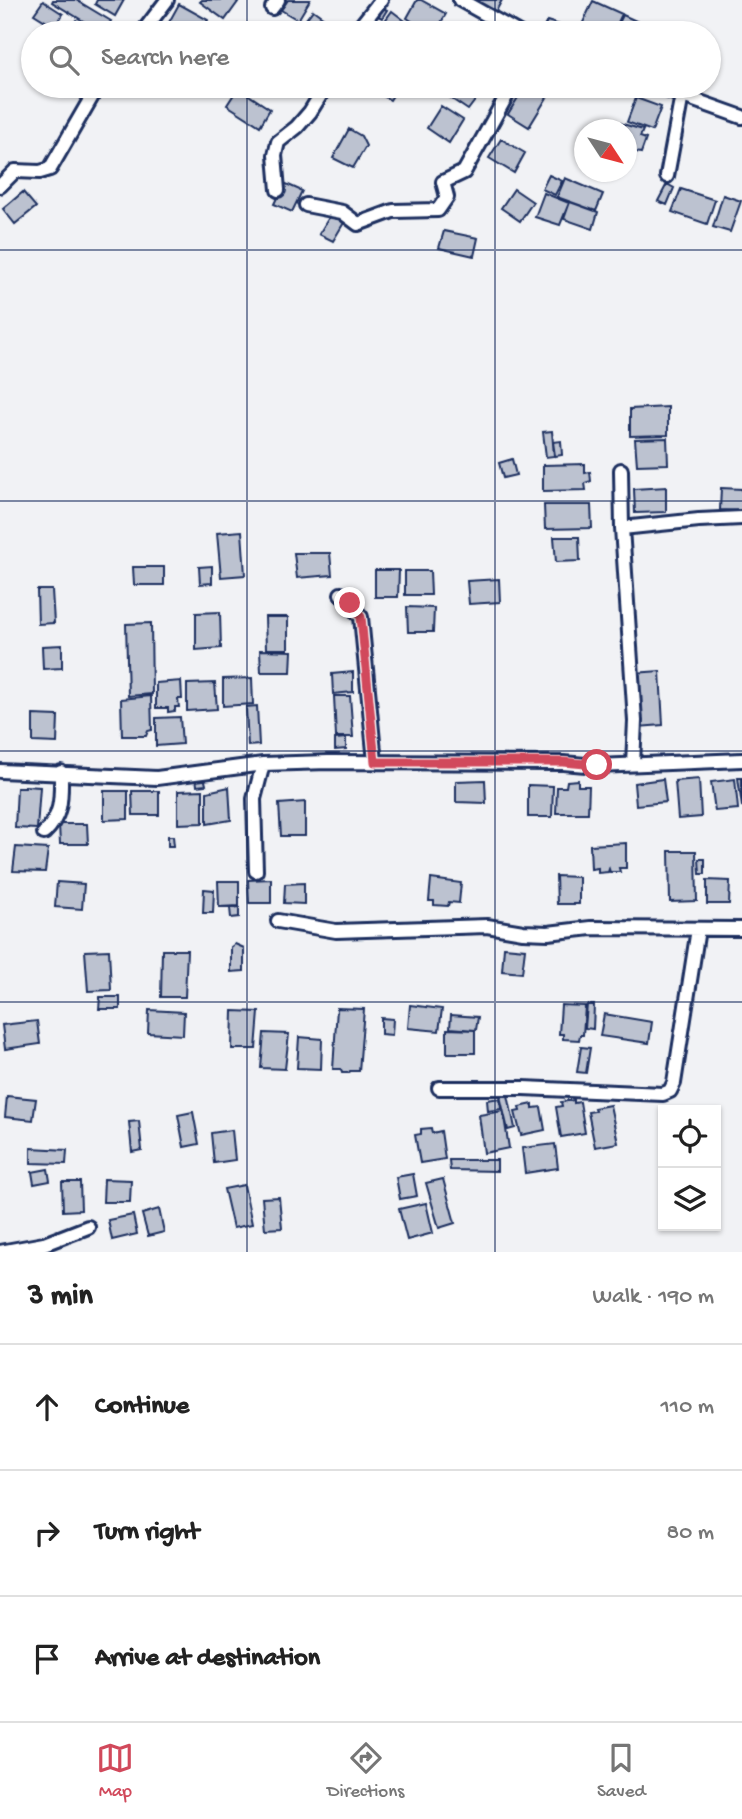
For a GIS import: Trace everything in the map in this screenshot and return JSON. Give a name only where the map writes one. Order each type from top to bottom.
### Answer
[{"type":"street","points":[[151,21],[167,0]]},
{"type":"street","points":[[364,21],[381,0]]},
{"type":"street","points":[[460,0],[498,21]]},
{"type":"street","points":[[0,186],[15,171],[40,173],[50,169],[91,98]]},
{"type":"street","points":[[278,190],[275,156],[278,142],[297,127],[319,98]]},
{"type":"street","points":[[306,205],[341,212],[358,224],[393,211],[438,210],[447,197],[443,182],[464,172],[505,98]]},
{"type":"street","points":[[667,176],[681,98]]},
{"type":"street","points":[[690,98],[742,117]]},
{"type":"street","points":[[621,470],[622,528],[635,721],[633,764]]},
{"type":"street","points":[[622,528],[742,518]]},
{"type":"street","points":[[341,594],[361,617],[375,762]]},
{"type":"street","points":[[0,771],[157,778],[263,764],[633,764],[742,760]]},
{"type":"street","points":[[256,871],[254,799],[263,764]]},
{"type":"street","points":[[44,833],[58,814],[61,803],[61,772]]},
{"type":"street","points":[[278,921],[336,930],[487,926],[548,933],[591,928],[742,929]]},
{"type":"street","points":[[439,1088],[523,1088],[663,1094],[670,1090],[674,1083],[698,929]]},
{"type":"street","points":[[0,1252],[44,1244],[88,1227]]},
{"type":"building","points":[[76,0],[111,21],[83,21],[52,2]]},
{"type":"building","points":[[97,0],[124,0],[115,16],[95,4]]},
{"type":"building","points":[[288,0],[310,0],[298,20],[281,10]]},
{"type":"building","points":[[417,0],[446,14],[442,21],[412,21],[407,18]]},
{"type":"building","points":[[475,0],[502,0],[495,13]]},
{"type":"building","points":[[43,1],[63,14],[59,21],[45,21],[34,14]]},
{"type":"building","points":[[593,1],[622,14],[619,21],[584,21]]},
{"type":"building","points":[[200,2],[238,2],[225,20]]},
{"type":"building","points":[[179,4],[208,20],[207,21],[170,21]]},
{"type":"building","points":[[381,7],[387,10],[382,18],[376,15]]},
{"type":"building","points":[[313,10],[328,21],[305,21]]},
{"type":"building","points":[[392,11],[405,21],[385,21]]},
{"type":"building","points":[[623,15],[636,21],[620,21]]},
{"type":"building","points":[[232,98],[253,98],[270,109],[260,126],[227,105]]},
{"type":"building","points":[[450,98],[477,98],[468,110]]},
{"type":"building","points":[[518,98],[547,98],[529,127],[508,114]]},
{"type":"building","points":[[636,98],[661,107],[652,131],[637,126],[637,119],[628,119]]},
{"type":"building","points":[[441,106],[463,120],[449,143],[427,128]]},
{"type":"building","points":[[637,128],[643,130],[640,137],[646,139],[641,153],[637,152]]},
{"type":"building","points":[[349,129],[361,136],[366,146],[353,168],[333,158]]},
{"type":"building","points":[[501,139],[525,153],[514,173],[489,158]]},
{"type":"building","points":[[549,175],[562,181],[555,195],[542,189]]},
{"type":"building","points":[[565,178],[603,194],[596,211],[557,197]]},
{"type":"building","points":[[284,183],[302,191],[292,212],[274,204]]},
{"type":"building","points":[[667,184],[674,188],[667,205],[658,201]]},
{"type":"building","points":[[514,189],[533,202],[520,221],[501,208]]},
{"type":"building","points":[[681,189],[715,200],[707,224],[672,212]]},
{"type":"building","points":[[23,192],[36,207],[15,224],[3,209]]},
{"type":"building","points":[[544,193],[569,203],[560,225],[535,217]]},
{"type":"building","points":[[723,195],[741,201],[730,232],[713,227]]},
{"type":"building","points":[[570,202],[598,212],[593,229],[564,219]]},
{"type":"building","points":[[331,214],[345,221],[333,241],[319,234]]},
{"type":"building","points":[[444,231],[478,238],[474,256],[439,248]]},
{"type":"building","points":[[668,407],[668,435],[630,436],[630,409]]},
{"type":"building","points":[[552,431],[554,456],[546,457],[543,432]]},
{"type":"building","points":[[667,438],[668,464],[637,465],[635,439]]},
{"type":"building","points":[[561,441],[562,455],[555,456],[553,442]]},
{"type":"building","points":[[512,459],[516,475],[503,478],[499,463]]},
{"type":"building","points":[[585,464],[585,473],[590,472],[591,481],[585,483],[586,490],[543,491],[543,465]]},
{"type":"building","points":[[666,487],[666,512],[635,513],[634,489]]},
{"type":"building","points":[[721,488],[742,489],[742,511],[720,510]]},
{"type":"building","points":[[544,505],[591,505],[592,528],[545,529]]},
{"type":"building","points":[[242,531],[245,575],[221,577],[217,533]]},
{"type":"building","points":[[554,537],[579,537],[580,561],[556,562]]},
{"type":"building","points":[[294,553],[330,553],[332,575],[297,578]]},
{"type":"building","points":[[212,566],[212,583],[200,584],[199,567]]},
{"type":"building","points":[[133,567],[164,567],[164,585],[134,585]]},
{"type":"building","points":[[375,570],[399,570],[398,597],[375,597]]},
{"type":"building","points":[[405,571],[430,571],[431,595],[405,595]]},
{"type":"building","points":[[499,579],[500,602],[469,604],[467,581]]},
{"type":"building","points":[[37,590],[52,590],[54,623],[38,624]]},
{"type":"building","points":[[407,607],[434,608],[433,632],[408,632]]},
{"type":"building","points":[[220,612],[221,648],[196,650],[196,613]]},
{"type":"building","points":[[265,617],[288,617],[288,649],[266,649]]},
{"type":"building","points":[[151,623],[152,694],[128,696],[126,624]]},
{"type":"building","points":[[62,645],[62,668],[43,669],[42,646]]},
{"type":"building","points":[[260,650],[292,651],[291,672],[261,672]]},
{"type":"building","points":[[660,671],[663,725],[638,727],[634,673]]},
{"type":"building","points":[[353,672],[353,692],[333,694],[332,674]]},
{"type":"building","points":[[252,678],[253,704],[223,706],[223,679]]},
{"type":"building","points":[[181,681],[182,699],[178,699],[179,707],[168,712],[168,708],[156,708],[156,683]]},
{"type":"building","points":[[215,683],[217,709],[187,711],[187,684]]},
{"type":"building","points":[[151,696],[152,730],[148,731],[146,736],[122,736],[121,699]]},
{"type":"building","points":[[334,696],[350,696],[353,737],[336,737]]},
{"type":"building","points":[[257,706],[259,745],[248,746],[246,707]]},
{"type":"building","points":[[33,715],[58,716],[57,743],[33,742]]},
{"type":"building","points":[[180,717],[182,744],[156,746],[156,718]]},
{"type":"building","points":[[346,738],[346,749],[335,750],[335,739]]},
{"type":"building","points":[[196,776],[204,776],[206,785],[197,786]]},
{"type":"building","points":[[738,778],[742,778],[742,807]]},
{"type":"building","points":[[663,779],[666,802],[636,805],[634,783]]},
{"type":"building","points":[[699,779],[701,817],[678,819],[675,781]]},
{"type":"building","points":[[735,779],[738,809],[715,811],[711,782]]},
{"type":"building","points":[[485,780],[486,803],[456,802],[456,781]]},
{"type":"building","points":[[578,780],[578,786],[589,786],[588,813],[556,813],[557,787],[566,787],[567,781]]},
{"type":"building","points":[[528,785],[553,786],[552,817],[528,817]]},
{"type":"building","points":[[40,787],[37,829],[15,828],[17,788]]},
{"type":"building","points":[[229,787],[231,820],[207,824],[207,792]]},
{"type":"building","points":[[203,790],[203,823],[178,824],[178,791]]},
{"type":"building","points":[[104,791],[128,791],[128,819],[104,820]]},
{"type":"building","points":[[132,791],[159,791],[159,815],[133,815]]},
{"type":"building","points":[[305,802],[305,836],[281,836],[279,804]]},
{"type":"building","points":[[59,824],[87,824],[88,844],[60,844]]},
{"type":"building","points":[[168,836],[173,836],[174,846],[168,846]]},
{"type":"building","points":[[626,843],[626,868],[619,868],[620,872],[610,872],[609,869],[608,872],[598,873],[598,868],[591,869],[590,845]]},
{"type":"building","points":[[16,847],[48,849],[45,872],[13,871]]},
{"type":"building","points":[[669,851],[696,851],[697,901],[670,902]]},
{"type":"building","points":[[699,859],[705,859],[705,874],[700,874]]},
{"type":"building","points":[[556,876],[579,877],[579,904],[557,904]]},
{"type":"building","points":[[271,879],[271,903],[249,903],[248,880]]},
{"type":"building","points":[[431,879],[461,883],[459,903],[449,902],[448,906],[434,905],[434,901],[429,901]]},
{"type":"building","points":[[707,880],[730,881],[729,904],[707,904]]},
{"type":"building","points":[[218,881],[239,881],[239,906],[219,907]]},
{"type":"building","points":[[57,882],[84,884],[82,909],[55,907]]},
{"type":"building","points":[[304,883],[304,904],[284,903],[285,884]]},
{"type":"building","points":[[204,889],[214,890],[213,913],[203,913]]},
{"type":"building","points":[[239,907],[239,917],[231,918],[230,908]]},
{"type":"building","points":[[235,944],[244,948],[244,971],[231,972],[231,947]]},
{"type":"building","points":[[504,947],[525,949],[522,973],[502,971]]},
{"type":"building","points":[[109,950],[111,990],[88,991],[85,951]]},
{"type":"building","points":[[162,950],[187,950],[185,997],[161,997]]},
{"type":"building","points":[[100,997],[120,997],[120,1009],[99,1009]]},
{"type":"building","points":[[410,1005],[442,1009],[439,1031],[408,1028]]},
{"type":"building","points":[[561,1005],[585,1006],[583,1035],[580,1035],[579,1040],[563,1039],[563,1034],[559,1034]]},
{"type":"building","points":[[587,1005],[594,1005],[593,1029],[585,1028]]},
{"type":"building","points":[[337,1008],[364,1009],[359,1071],[342,1073],[341,1069],[333,1069]]},
{"type":"building","points":[[149,1010],[184,1012],[183,1035],[148,1033]]},
{"type":"building","points":[[233,1011],[259,1012],[256,1049],[232,1049]]},
{"type":"building","points":[[604,1014],[652,1022],[649,1043],[600,1036]]},
{"type":"building","points":[[451,1015],[478,1017],[476,1030],[450,1028]]},
{"type":"building","points":[[381,1018],[393,1019],[392,1035],[381,1034]]},
{"type":"building","points":[[37,1021],[40,1044],[5,1049],[2,1025]]},
{"type":"building","points":[[447,1029],[475,1030],[475,1053],[447,1053]]},
{"type":"building","points":[[264,1033],[289,1034],[285,1069],[261,1068]]},
{"type":"building","points":[[299,1037],[322,1039],[321,1069],[297,1068]]},
{"type":"building","points":[[581,1047],[590,1048],[586,1073],[577,1072]]},
{"type":"building","points":[[508,1095],[515,1128],[508,1130],[500,1096]]},
{"type":"building","points":[[7,1096],[36,1099],[33,1120],[5,1117]]},
{"type":"building","points":[[500,1098],[501,1109],[488,1111],[487,1100]]},
{"type":"building","points":[[574,1100],[574,1103],[580,1102],[585,1133],[561,1137],[556,1107],[562,1106],[561,1102]]},
{"type":"building","points":[[533,1104],[533,1108],[541,1107],[545,1130],[521,1135],[515,1112],[520,1111],[519,1107]]},
{"type":"building","points":[[610,1105],[618,1143],[595,1147],[588,1112]]},
{"type":"building","points":[[503,1111],[509,1148],[484,1153],[479,1115]]},
{"type":"building","points":[[193,1112],[199,1144],[184,1147],[178,1115]]},
{"type":"building","points":[[139,1121],[142,1150],[132,1152],[129,1122]]},
{"type":"building","points":[[431,1128],[432,1133],[441,1131],[445,1159],[420,1163],[415,1135],[421,1134],[421,1129]]},
{"type":"building","points":[[232,1130],[235,1160],[214,1163],[211,1133]]},
{"type":"building","points":[[555,1144],[558,1168],[525,1173],[522,1148]]},
{"type":"building","points":[[31,1148],[67,1150],[66,1164],[31,1163]]},
{"type":"building","points":[[449,1160],[497,1160],[497,1171],[450,1170]]},
{"type":"building","points":[[48,1169],[50,1181],[34,1184],[32,1172]]},
{"type":"building","points":[[413,1174],[417,1196],[400,1199],[396,1177]]},
{"type":"building","points":[[104,1179],[131,1180],[130,1202],[103,1202]]},
{"type":"building","points":[[443,1179],[455,1223],[439,1228],[426,1183]]},
{"type":"building","points":[[62,1182],[80,1182],[81,1210],[63,1211]]},
{"type":"building","points":[[244,1185],[252,1224],[233,1228],[224,1189]]},
{"type":"building","points":[[279,1197],[282,1228],[265,1229],[262,1198]]},
{"type":"building","points":[[426,1203],[433,1233],[407,1240],[399,1209]]},
{"type":"building","points":[[159,1209],[164,1232],[148,1236],[142,1214]]},
{"type":"building","points":[[133,1215],[137,1234],[112,1240],[108,1220]]},
{"type":"route","points":[[350,603],[361,617],[375,762],[563,762],[597,765]]}]
